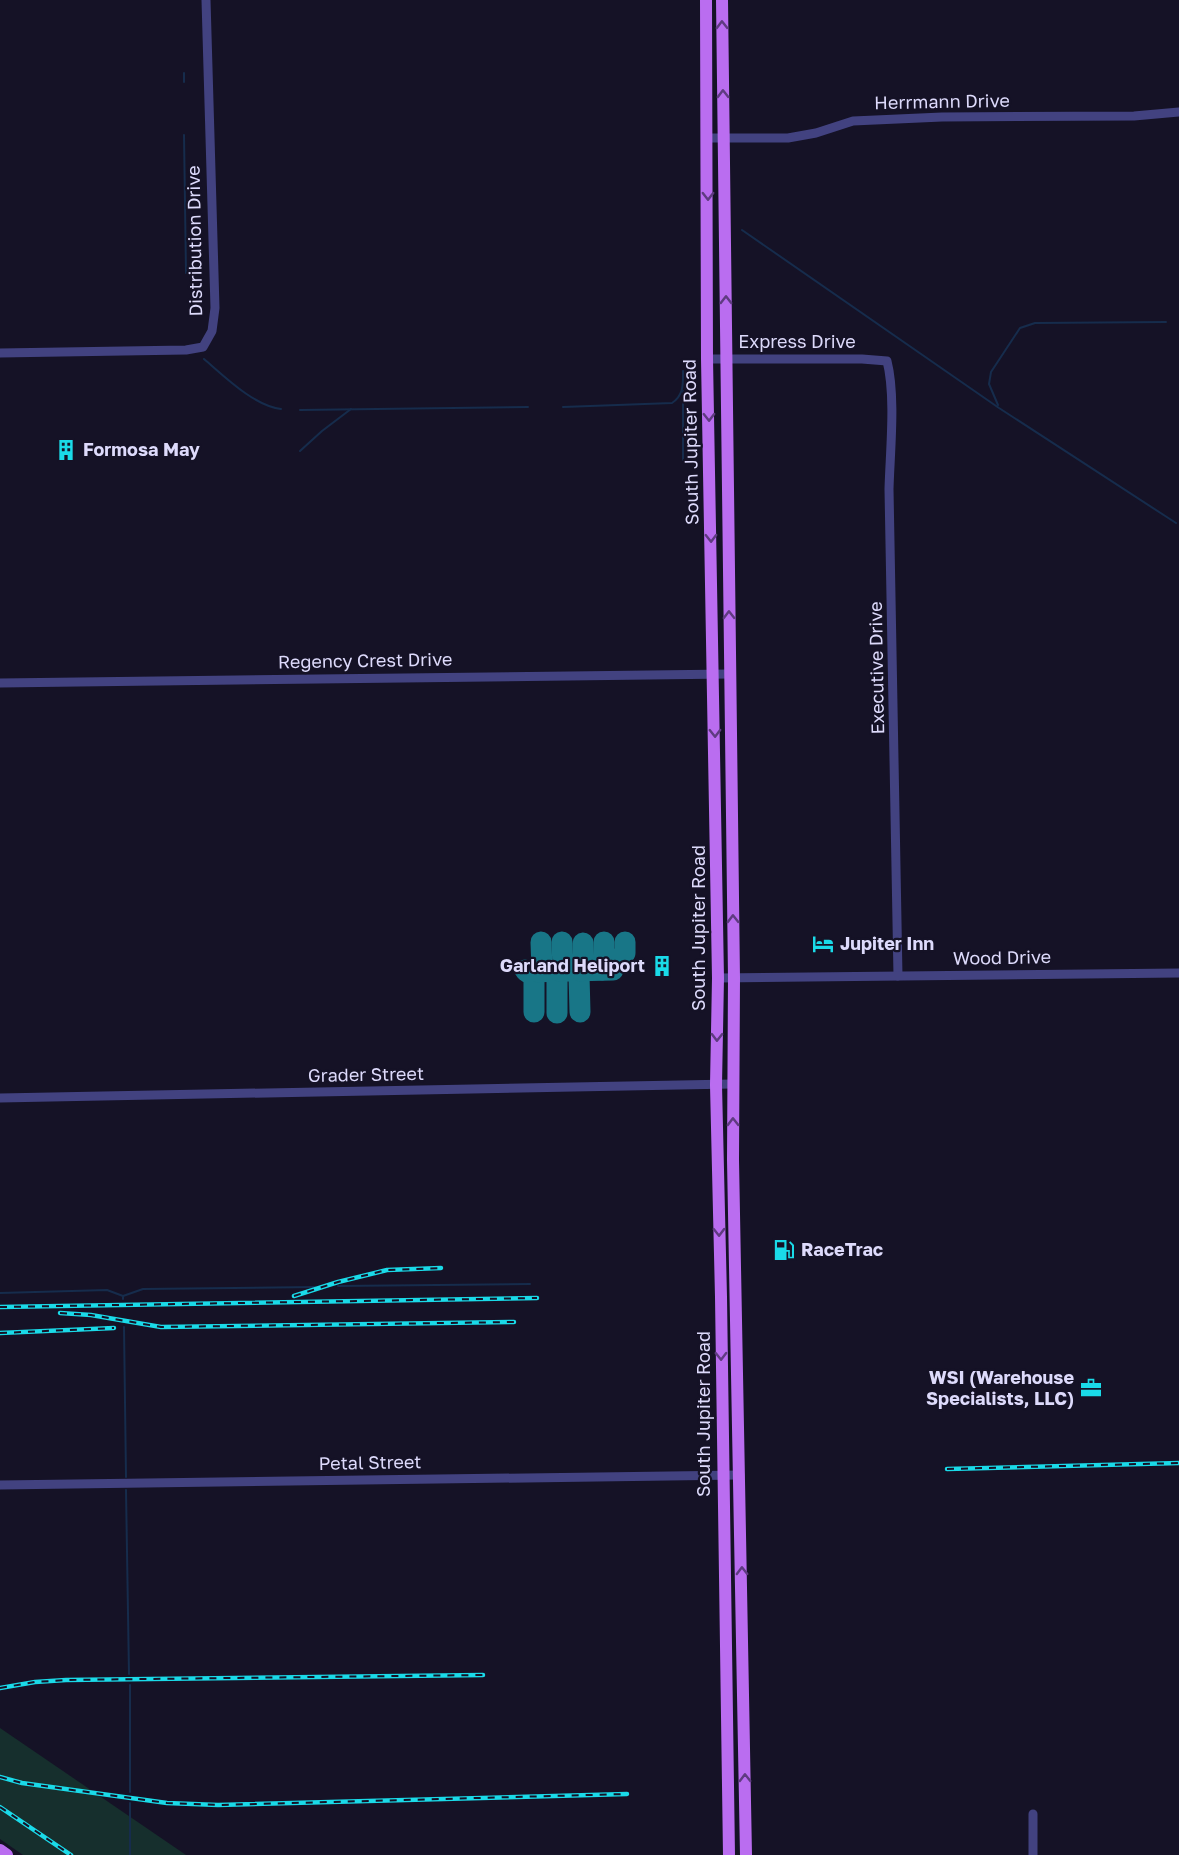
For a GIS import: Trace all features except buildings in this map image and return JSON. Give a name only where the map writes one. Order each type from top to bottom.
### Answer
[{"type":"main road","name":"South Jupiter Road","points":[[706,0],[707,359],[718,978],[716,1085],[729,1855]]},
{"type":"main road","name":"South Jupiter Road","points":[[722,0],[734,978],[732,1084],[746,1855]]},
{"type":"main road","points":[[710,480],[727,480]]},
{"type":"main road","points":[[724,1595],[742,1594]]},
{"type":"main road","points":[[726,1687],[743,1687]]},
{"type":"main road","points":[[728,1819],[746,1819]]},
{"type":"main road","points":[[0,1850],[7,1855]]},
{"type":"street","name":"Distribution Drive","points":[[0,353],[186,350],[203,347],[212,331],[215,308],[206,0]]},
{"type":"street","name":"Herrmann Drive","points":[[708,138],[788,138],[816,133],[853,121],[942,117],[1134,116],[1179,111]]},
{"type":"street","name":"Express Drive","points":[[707,359],[862,358],[887,361]]},
{"type":"street","name":"Executive Drive","points":[[887,361],[890,372],[889,489],[898,976]]},
{"type":"street","name":"Regency Crest Drive","points":[[0,683],[730,674]]},
{"type":"street","name":"Wood Drive","points":[[718,978],[1179,973]]},
{"type":"street","name":"Grader Street","points":[[0,1098],[732,1084]]},
{"type":"street","name":"Petal Street","points":[[0,1485],[740,1475]]},
{"type":"street","points":[[1033,1814],[1033,1855]]},
{"type":"green space","points":[[0,1728],[186,1855],[23,1855],[0,1839]]},
{"type":"waterway","points":[[184,73],[184,82]]},
{"type":"waterway","points":[[184,135],[186,273]]},
{"type":"waterway","points":[[742,230],[999,408],[1176,523]]},
{"type":"waterway","points":[[998,405],[989,384],[991,372],[1020,328],[1035,323],[1166,322]]},
{"type":"waterway","points":[[204,359],[250,396],[271,407],[281,409]]},
{"type":"waterway","points":[[563,407],[672,403],[681,393],[683,371]]},
{"type":"waterway","points":[[683,391],[683,460]]},
{"type":"waterway","points":[[300,410],[528,407]]},
{"type":"waterway","points":[[300,451],[351,409]]},
{"type":"waterway","points":[[338,1286],[530,1284]]},
{"type":"waterway","points":[[123,1296],[143,1289],[315,1287]]},
{"type":"waterway","points":[[0,1293],[107,1290],[123,1296],[123,1299]]},
{"type":"waterway","points":[[124,1327],[126,1477]]},
{"type":"waterway","points":[[126,1490],[129,1674]]},
{"type":"waterway","points":[[130,1685],[130,1792]]},
{"type":"waterway","points":[[130,1803],[130,1855]]},
{"type":"taxiway","points":[[539,972],[542,969],[541,942]]},
{"type":"taxiway","points":[[560,971],[563,968],[562,942]]},
{"type":"taxiway","points":[[602,970],[604,942]]},
{"type":"taxiway","points":[[525,970],[527,972],[613,970],[615,962],[625,953],[625,942]]},
{"type":"taxiway","points":[[581,971],[584,968],[583,943]]},
{"type":"taxiway","points":[[554,971],[557,975],[557,1013]]},
{"type":"taxiway","points":[[576,971],[579,975],[580,1012]]},
{"type":"taxiway","points":[[532,972],[534,975],[534,1012]]},
{"type":"railway","points":[[294,1296],[387,1270],[441,1268]]},
{"type":"railway","points":[[0,1307],[537,1298]]},
{"type":"railway","points":[[60,1313],[91,1315],[161,1327],[514,1322]]},
{"type":"railway","points":[[0,1333],[114,1328]]},
{"type":"railway","points":[[947,1469],[1179,1463]]},
{"type":"railway","points":[[0,1688],[66,1680],[483,1675]]},
{"type":"railway","points":[[0,1777],[22,1783],[167,1803],[218,1805],[627,1794]]},
{"type":"railway","points":[[0,1807],[71,1855]]},
{"type":"place","name":"Formosa May","points":[[66,450]]},
{"type":"place","name":"Jupiter Inn","points":[[823,944]]},
{"type":"place","name":"Garland Heliport","points":[[662,966]]},
{"type":"place","name":"RaceTrac","points":[[784,1250]]},
{"type":"place","name":"WSI (Warehouse Specialists, LLC)","points":[[1091,1388]]}]
